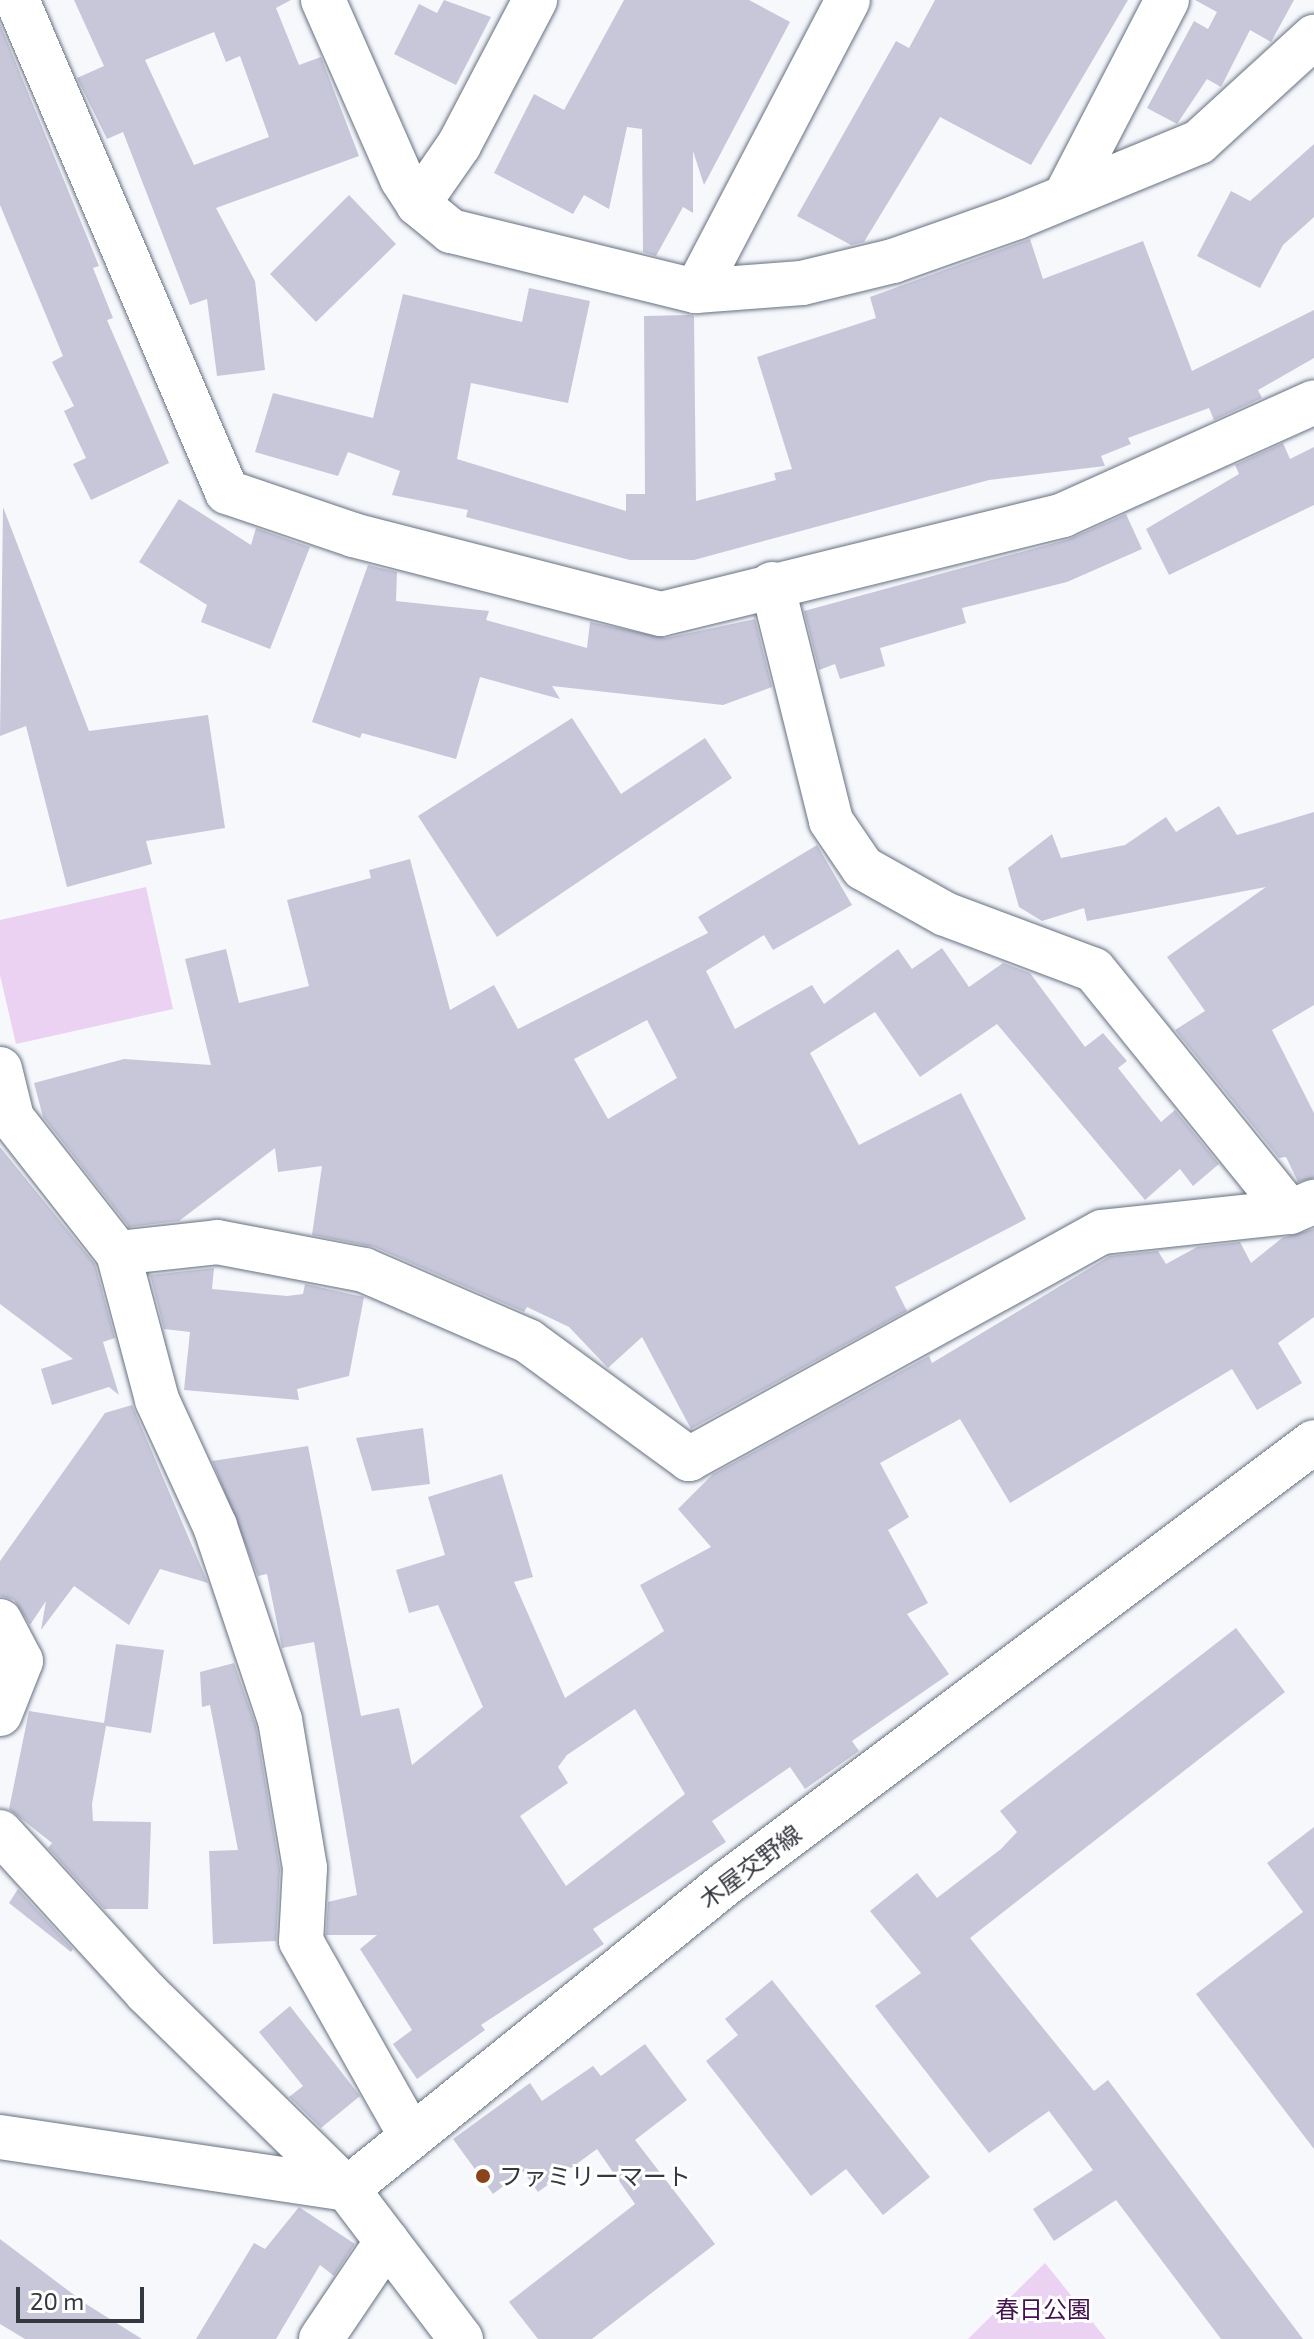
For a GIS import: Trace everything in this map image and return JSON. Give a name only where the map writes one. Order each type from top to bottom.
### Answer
[{"type":"street","points":[[17,0],[227,492],[353,535],[661,614],[772,584],[1063,515],[1314,402]]},
{"type":"street","points":[[323,0],[418,204],[451,231],[493,247],[696,291],[802,283],[893,261],[1199,142],[1314,37]]},
{"type":"street","points":[[418,204],[459,145],[535,0]]},
{"type":"street","points":[[696,291],[848,0]]},
{"type":"street","points":[[1068,191],[1167,0]]},
{"type":"street","points":[[772,584],[831,821],[863,868],[945,914],[1094,970],[1302,1207]]},
{"type":"street","points":[[0,1069],[6,1118],[118,1253],[157,1400],[215,1526],[280,1720],[305,1868],[301,1941],[409,2133]]},
{"type":"street","points":[[118,1253],[217,1242],[364,1270],[528,1341],[689,1459],[1102,1232],[1302,1207]]},
{"type":"street","name":"木屋交野線","points":[[347,2189],[409,2133],[725,1884],[1314,1442]]},
{"type":"street","points":[[0,1621],[21,1661],[0,1714]]},
{"type":"street","points":[[0,1832],[146,1992],[347,2189],[461,2339]]},
{"type":"street","points":[[0,2137],[347,2189]]},
{"type":"street","points":[[321,2339],[387,2241]]},
{"type":"green space","points":[[146,887],[173,1009],[16,1044],[0,975],[0,920]]},
{"type":"green space","name":"春日公園","points":[[1045,2263],[1106,2339],[968,2339]]},
{"type":"building","points":[[74,0],[291,0],[276,8],[299,65],[321,57],[359,156],[216,208],[255,281],[265,370],[217,376],[207,299],[190,305],[123,132],[107,139],[77,78],[104,66]],"holes":[[[214,32],[226,62],[240,56],[269,137],[194,165],[145,60]]]},
{"type":"building","points":[[444,0],[491,17],[456,85],[394,54],[419,4],[437,13]]},
{"type":"building","points":[[624,0],[749,0],[790,22],[704,185],[693,151],[693,213],[683,207],[656,256],[643,252],[642,129],[627,127],[609,209],[584,195],[573,214],[494,173],[534,94],[564,110]]},
{"type":"building","points":[[935,0],[1128,0],[1031,165],[940,117],[864,242],[851,245],[797,216],[896,41],[909,48]]},
{"type":"building","points":[[1195,0],[1294,0],[1271,42],[1250,30],[1221,87],[1207,79],[1177,124],[1147,108],[1194,21],[1208,29],[1217,12]]},
{"type":"building","points":[[0,24],[99,266],[93,268],[113,318],[107,320],[169,463],[91,500],[73,464],[86,458],[64,411],[74,406],[52,362],[63,356],[0,205]]},
{"type":"building","points":[[1314,144],[1314,217],[1283,245],[1260,288],[1197,256],[1231,191],[1250,201]]},
{"type":"building","points":[[349,195],[396,244],[316,322],[270,274]]},
{"type":"building","points":[[1030,239],[1043,279],[1143,241],[1192,371],[1314,310],[1314,358],[1258,390],[1262,398],[1214,420],[1209,408],[1128,438],[1131,444],[1101,456],[1105,466],[989,480],[694,560],[630,560],[466,517],[468,510],[392,495],[400,471],[348,452],[338,476],[255,452],[273,393],[373,418],[403,294],[522,322],[529,288],[590,301],[568,403],[471,383],[457,459],[626,511],[626,494],[645,494],[644,316],[689,315],[694,316],[696,501],[776,480],[774,473],[792,469],[757,357],[876,318],[870,297]]},
{"type":"building","points":[[1283,443],[1290,459],[1314,447],[1314,505],[1169,575],[1146,529],[1239,474],[1235,465]]},
{"type":"building","points":[[179,499],[251,545],[256,528],[310,547],[270,649],[201,622],[207,605],[139,562]]},
{"type":"building","points":[[3,507],[89,731],[208,715],[225,828],[146,841],[152,864],[67,887],[26,726],[0,736]]},
{"type":"building","points":[[1126,514],[1142,549],[1067,582],[962,608],[966,623],[880,648],[885,666],[840,679],[835,664],[819,670],[804,611],[1069,539]]},
{"type":"building","points":[[368,565],[397,572],[396,601],[489,611],[486,620],[587,648],[590,622],[666,638],[755,619],[772,687],[723,705],[552,686],[560,699],[480,677],[456,759],[362,733],[360,738],[312,722]]},
{"type":"building","points":[[572,718],[621,794],[705,738],[732,778],[497,937],[418,816]]},
{"type":"building","points":[[1219,806],[1237,835],[1314,812],[1314,1005],[1272,1030],[1314,1113],[1314,1178],[1298,1182],[1286,1157],[1279,1158],[1175,1030],[1205,1011],[1167,957],[1266,887],[1087,921],[1084,908],[1042,921],[1019,907],[1008,868],[1052,834],[1061,858],[1125,845],[1166,817],[1176,832]]},
{"type":"building","points":[[817,845],[852,905],[773,950],[764,935],[706,971],[735,1029],[812,985],[824,1004],[898,949],[912,969],[942,948],[969,987],[1003,963],[1030,973],[1085,1047],[1103,1033],[1127,1061],[1118,1068],[1161,1122],[1175,1110],[1219,1164],[1193,1186],[1180,1169],[1145,1200],[997,1024],[920,1077],[875,1012],[810,1053],[859,1145],[961,1093],[1026,1219],[895,1287],[907,1311],[691,1429],[642,1337],[608,1368],[569,1327],[527,1307],[524,1312],[374,1247],[312,1235],[322,1166],[278,1172],[275,1148],[179,1221],[129,1227],[43,1117],[34,1083],[124,1059],[211,1065],[185,959],[226,949],[239,1003],[309,986],[287,900],[371,878],[369,870],[410,859],[450,1010],[494,985],[518,1029],[708,933],[698,917]],"holes":[[[647,1020],[677,1078],[608,1119],[574,1059]]]},
{"type":"building","points":[[0,1147],[95,1264],[115,1338],[103,1342],[119,1395],[109,1387],[52,1405],[41,1369],[73,1359],[0,1304]]},
{"type":"building","points":[[1314,1229],[1314,1317],[1278,1343],[1302,1383],[1257,1410],[1232,1369],[1010,1503],[960,1419],[880,1463],[909,1517],[888,1530],[928,1603],[907,1614],[949,1674],[852,1741],[859,1751],[805,1789],[790,1767],[712,1821],[726,1842],[593,1929],[604,1944],[481,2025],[485,2030],[417,2079],[393,2044],[412,2030],[360,1949],[377,1935],[326,1935],[328,1902],[357,1895],[314,1642],[282,1648],[267,1574],[258,1576],[212,1461],[308,1446],[361,1716],[399,1708],[412,1765],[483,1707],[438,1605],[409,1613],[396,1570],[445,1555],[428,1497],[502,1474],[533,1577],[514,1582],[565,1698],[664,1631],[640,1585],[711,1547],[678,1509],[713,1474],[929,1356],[932,1363],[1110,1256],[1158,1251],[1166,1264],[1197,1247],[1240,1242],[1251,1263],[1282,1238]],"holes":[[[635,1709],[685,1794],[566,1886],[520,1816],[568,1783],[558,1767],[567,1755]]]},
{"type":"building","points":[[214,1268],[212,1289],[287,1296],[303,1294],[305,1284],[364,1297],[349,1376],[297,1389],[299,1400],[184,1390],[190,1332],[164,1329],[150,1275]]},
{"type":"building","points":[[132,1405],[208,1583],[160,1569],[129,1625],[74,1586],[41,1630],[46,1601],[30,1625],[14,1600],[0,1596],[0,1561],[105,1413]]},
{"type":"building","points":[[423,1428],[430,1484],[372,1491],[356,1438]]},
{"type":"building","points":[[1236,1628],[1285,1692],[970,1938],[1094,2091],[1108,2080],[1303,2339],[1221,2339],[1116,2200],[1054,2241],[1033,2209],[1093,2170],[1049,2111],[989,2153],[875,2006],[921,1973],[870,1911],[917,1873],[937,1898],[1001,1849],[1017,1832],[1000,1811]]},
{"type":"building","points":[[116,1644],[164,1650],[151,1733],[106,1726],[92,1804],[93,1821],[151,1822],[148,1909],[104,1909],[48,1848],[52,1843],[9,1809],[29,1711],[104,1723]]},
{"type":"building","points":[[234,1663],[256,1726],[280,1869],[276,1941],[213,1944],[209,1851],[238,1850],[210,1705],[202,1707],[200,1672]]},
{"type":"building","points":[[1314,1827],[1314,2149],[1196,1994],[1303,1912],[1267,1863]]},
{"type":"building","points":[[18,1889],[73,1949],[71,1952],[9,1903]]},
{"type":"building","points":[[772,1980],[930,2177],[883,2215],[846,2169],[811,2196],[706,2061],[738,2035],[725,2019]]},
{"type":"building","points":[[290,2006],[360,2096],[321,2128],[289,2097],[303,2086],[259,2032]]},
{"type":"building","points":[[645,2044],[687,2100],[635,2140],[715,2244],[592,2339],[538,2339],[509,2302],[635,2204],[597,2149],[538,2192],[523,2171],[493,2194],[453,2139],[530,2083],[542,2101],[593,2066],[601,2076]]},
{"type":"building","points":[[299,2207],[355,2244],[334,2276],[320,2265],[276,2339],[196,2339],[254,2243],[265,2249]]},
{"type":"building","points":[[0,2239],[86,2304],[142,2339],[25,2339],[0,2324]]},
{"type":"place","name":"ファミリーマート","points":[[483,2176]]}]
